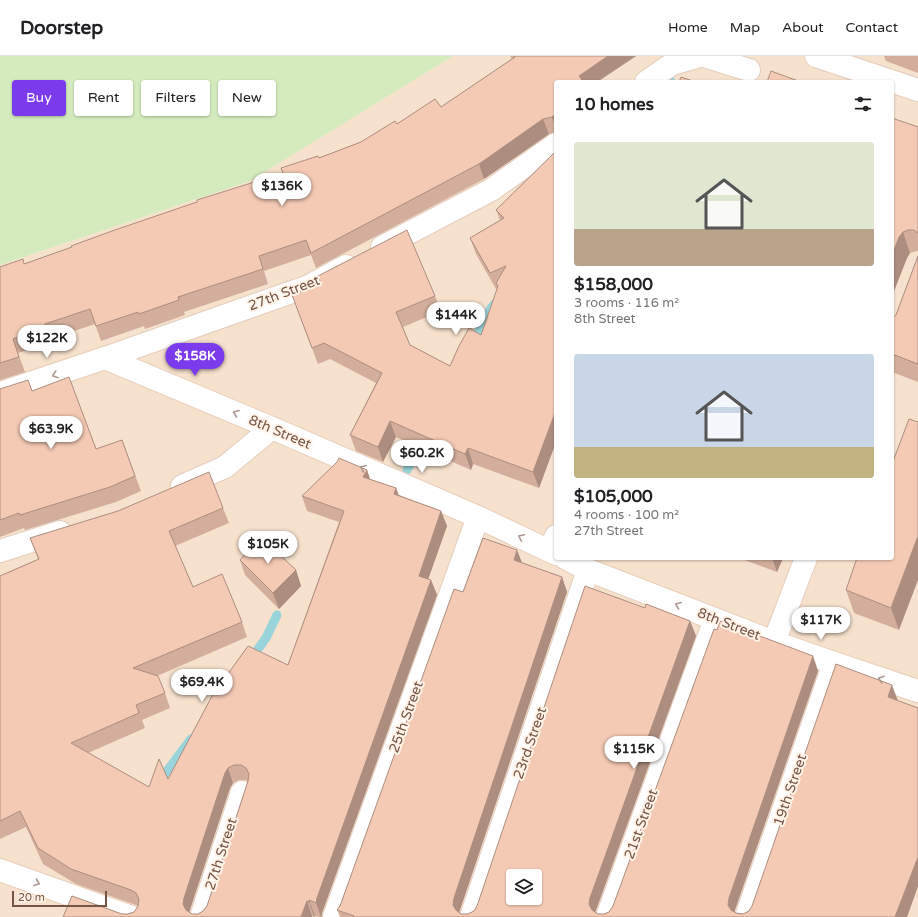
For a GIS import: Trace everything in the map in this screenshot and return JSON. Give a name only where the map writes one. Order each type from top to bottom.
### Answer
[{"type":"street","points":[[649,80],[672,64],[700,56]]},
{"type":"street","points":[[704,56],[749,69]]},
{"type":"street","points":[[816,56],[888,80]]},
{"type":"street","points":[[894,82],[918,90]]},
{"type":"street","name":"27th Street","points":[[105,358],[309,286],[491,190],[554,145]]},
{"type":"street","points":[[0,393],[105,358]]},
{"type":"street","name":"8th Street","points":[[105,358],[554,549]]},
{"type":"street","points":[[162,495],[225,467],[272,428]]},
{"type":"street","name":"25th Street","points":[[334,917],[478,517]]},
{"type":"street","points":[[0,551],[82,526]]},
{"type":"street","name":"8th Street","points":[[572,560],[588,570],[774,642],[918,691]]},
{"type":"street","points":[[774,642],[805,560]]},
{"type":"street","name":"23rd Street","points":[[471,917],[588,570]]},
{"type":"street","name":"21st Street","points":[[607,917],[715,619]]},
{"type":"street","name":"19th Street","points":[[746,917],[834,663]]},
{"type":"street","name":"27th Street","points":[[201,917],[242,792]]},
{"type":"street","points":[[0,870],[132,917]]},
{"type":"shaded area","points":[[453,56],[918,56],[918,917],[0,917],[0,265],[250,181]]},
{"type":"green space","points":[[0,56],[453,56],[250,181],[0,265]]},
{"type":"building","points":[[514,56],[608,56],[579,76],[582,80],[554,80],[554,116],[552,117],[543,119],[479,164],[311,253],[306,240],[259,256],[263,269],[178,297],[179,300],[139,314],[138,312],[96,326],[90,309],[45,324],[46,327],[13,339],[19,357],[0,363],[0,267],[23,259],[24,264],[112,231],[197,202],[197,200],[283,173],[281,168],[318,156],[319,158],[361,142],[395,121],[397,124],[435,99],[441,107],[515,57]]},
{"type":"building","points":[[771,71],[796,80],[768,80]]},
{"type":"building","points":[[681,77],[690,80],[680,80]]},
{"type":"building","points":[[894,119],[918,127],[918,233],[914,230],[908,230],[903,232],[899,237],[894,250]]},
{"type":"building","points":[[554,153],[554,415],[533,472],[468,448],[465,454],[390,421],[378,447],[350,435],[382,373],[324,343],[312,348],[292,295],[321,283],[318,276],[407,230],[435,296],[396,312],[410,345],[450,366],[469,328],[481,335],[498,286],[496,283],[506,266],[490,273],[470,238],[504,218],[496,210]]},
{"type":"building","points":[[918,256],[918,364],[894,355],[894,317]]},
{"type":"building","points":[[69,377],[96,449],[122,440],[135,476],[110,487],[20,515],[19,513],[0,520],[0,389],[28,380],[32,391]]},
{"type":"building","points":[[909,419],[918,422],[918,536],[891,608],[846,590],[856,560],[894,560],[894,459]]},
{"type":"building","points":[[339,458],[367,470],[363,477],[396,488],[394,494],[441,511],[419,576],[431,580],[316,903],[309,900],[309,902],[307,901],[301,917],[63,917],[72,896],[122,914],[134,912],[138,906],[139,899],[136,893],[131,890],[71,869],[38,848],[20,811],[0,821],[0,576],[39,559],[30,538],[118,511],[209,472],[223,508],[169,531],[193,587],[222,574],[242,622],[133,668],[158,676],[165,693],[136,705],[139,713],[71,743],[149,787],[159,759],[168,779],[212,696],[248,646],[288,665],[344,511],[302,496],[337,462]],"holes":[[[234,765],[241,765],[246,768],[249,774],[248,781],[207,906],[198,914],[192,914],[186,910],[183,904],[184,898],[225,773],[228,768]]]},
{"type":"building","points":[[261,537],[296,570],[273,593],[240,560]]},
{"type":"building","points":[[483,538],[517,550],[514,560],[562,577],[454,898],[453,905],[461,914],[468,914],[474,911],[477,906],[585,586],[645,608],[646,604],[690,621],[590,898],[589,904],[592,910],[598,914],[604,914],[609,912],[613,906],[714,629],[717,630],[720,621],[813,656],[729,898],[728,905],[731,910],[736,913],[743,914],[749,911],[752,906],[836,664],[892,685],[888,697],[918,708],[918,857],[895,917],[354,917],[337,910],[340,906],[454,589],[463,592]]},
{"type":"waterway","points":[[472,344],[491,308],[499,299]]},
{"type":"waterway","points":[[407,470],[424,437]]},
{"type":"waterway","points":[[250,660],[266,638],[277,615]]},
{"type":"waterway","points":[[158,783],[191,739]]}]
